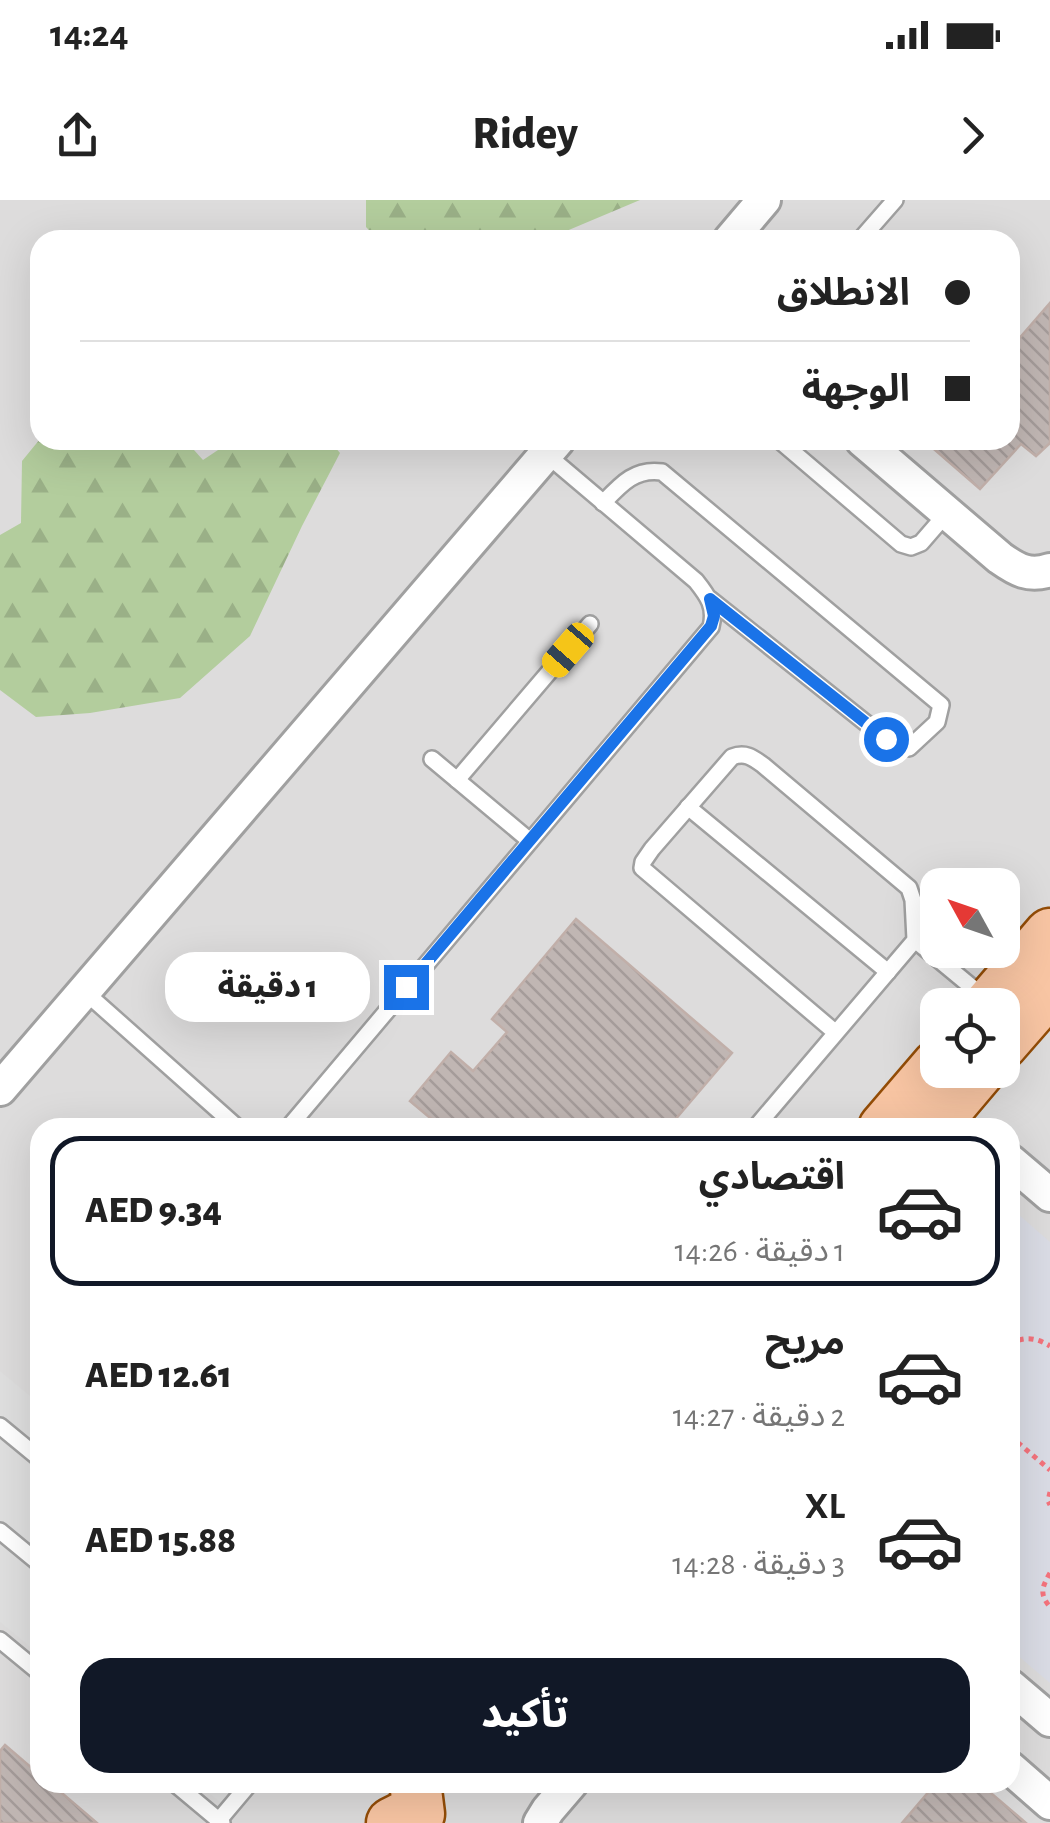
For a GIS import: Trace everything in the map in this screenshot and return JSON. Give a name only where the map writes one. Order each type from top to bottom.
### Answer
[{"type":"main road","points":[[1015,988],[1050,934]]},
{"type":"main road","points":[[1020,992],[1050,961]]},
{"type":"main road","points":[[1020,1005],[1050,989]]},
{"type":"main road","points":[[909,1118],[943,1104]]},
{"type":"street","points":[[738,230],[764,200]]},
{"type":"street","points":[[0,1089],[549,450]]},
{"type":"street","points":[[874,450],[1018,571],[1036,574],[1050,570]]},
{"type":"street","points":[[1020,1169],[1050,1195]]},
{"type":"street","points":[[1020,1694],[1050,1720]]},
{"type":"street","points":[[1020,1776],[1050,1802]]},
{"type":"street","points":[[540,1823],[563,1793]]},
{"type":"lane","points":[[868,230],[894,200]]},
{"type":"lane","points":[[555,450],[604,502],[696,581],[710,599],[886,739],[909,748],[937,722],[940,704],[662,472],[648,470],[625,479],[604,502]]},
{"type":"lane","points":[[791,450],[901,544],[911,548],[921,543],[947,513]]},
{"type":"lane","points":[[296,1118],[711,626],[714,616],[710,599]]},
{"type":"lane","points":[[457,780],[590,624]]},
{"type":"lane","points":[[763,1118],[836,1033],[915,940],[914,900],[908,888],[751,757],[732,756],[652,849],[642,868],[836,1033]]},
{"type":"lane","points":[[432,759],[530,842]]},
{"type":"lane","points":[[688,807],[888,972]]},
{"type":"lane","points":[[915,940],[965,988]]},
{"type":"lane","points":[[83,991],[227,1118]]},
{"type":"lane","points":[[0,1426],[30,1450]]},
{"type":"lane","points":[[0,1531],[30,1556]]},
{"type":"lane","points":[[0,1640],[30,1665]]},
{"type":"lane","points":[[188,1793],[220,1821],[242,1793]]},
{"type":"path","points":[[1020,1339],[1039,1339],[1050,1346]]},
{"type":"path","points":[[1020,1444],[1050,1470]]},
{"type":"path","points":[[1050,1492],[1050,1506]]},
{"type":"path","points":[[1050,1572],[1042,1598],[1050,1607]]},
{"type":"shaded area","points":[[0,200],[1050,200],[1050,1823],[0,1823]]},
{"type":"shaded area","points":[[1020,1216],[1050,1242],[1050,1683],[1020,1658]]},
{"type":"shaded area","points":[[0,1371],[30,1396],[30,1647],[0,1622]]},
{"type":"shaded area","points":[[209,1793],[243,1793],[229,1809]]},
{"type":"green space","points":[[366,200],[640,200],[569,230],[366,227]]},
{"type":"green space","points":[[31,450],[194,450],[203,460],[218,450],[340,453],[250,636],[180,698],[90,713],[36,717],[0,690],[0,535],[21,523],[22,461]]},
{"type":"building","points":[[1050,303],[1050,443],[1036,456],[1020,445],[1020,338]]},
{"type":"building","points":[[935,450],[1016,450],[980,489]]},
{"type":"building","points":[[576,919],[732,1053],[677,1118],[430,1118],[410,1101],[451,1052],[473,1071],[507,1032],[492,1019]]},
{"type":"building","points":[[5,1745],[30,1766],[30,1793],[62,1793],[97,1823],[0,1823],[0,1751]]},
{"type":"building","points":[[928,1793],[991,1793],[1026,1823],[902,1823]]},
{"type":"route","points":[[406,987],[711,626],[714,616],[710,599],[886,739]]}]
